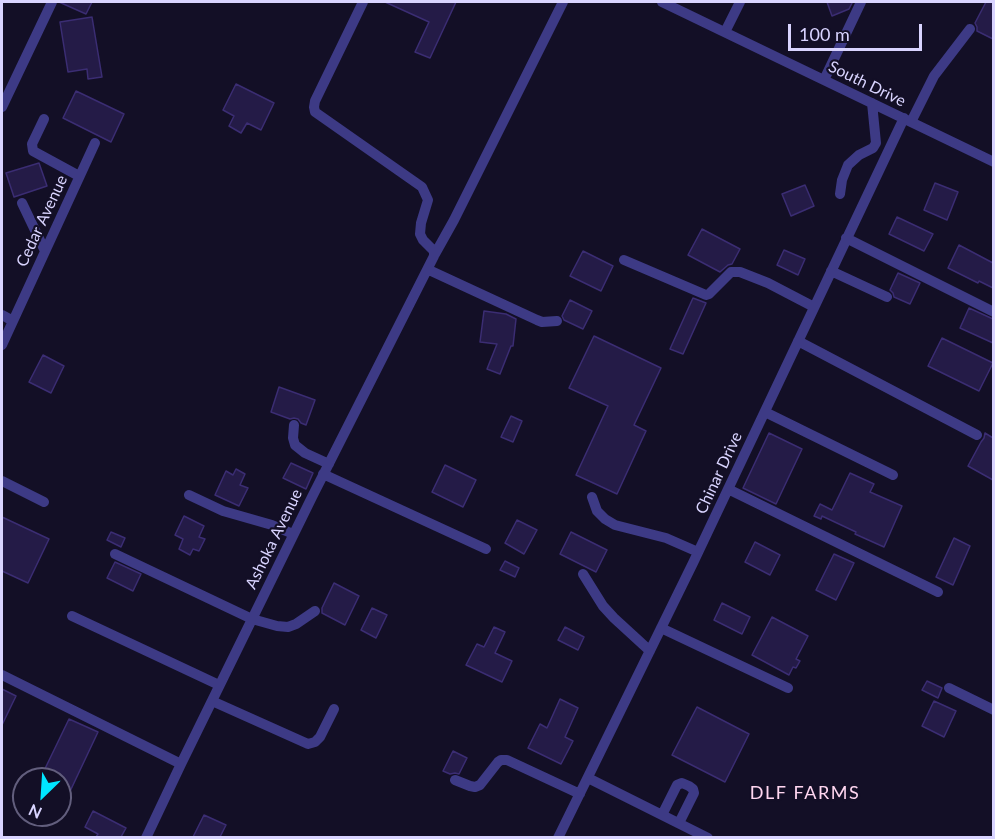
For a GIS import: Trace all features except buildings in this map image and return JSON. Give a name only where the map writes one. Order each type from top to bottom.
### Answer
[{"type":"street","points":[[2,107],[52,2]]},
{"type":"street","points":[[363,2],[315,101],[315,112],[422,187],[428,200],[420,234],[435,255]]},
{"type":"street","name":"Ashoka Avenue","points":[[146,837],[293,534],[563,2]]},
{"type":"street","name":"South Drive","points":[[662,2],[907,120],[992,157]]},
{"type":"street","points":[[725,32],[740,2]]},
{"type":"street","points":[[824,80],[861,2]]},
{"type":"street","name":"Chinar Drive","points":[[558,837],[698,552],[846,238],[907,120],[934,76],[970,28]]},
{"type":"street","points":[[840,194],[848,165],[859,155],[873,148],[876,143],[872,103]]},
{"type":"street","points":[[44,118],[32,144],[33,151],[80,176]]},
{"type":"street","name":"Cedar Avenue","points":[[2,345],[95,143]]},
{"type":"street","points":[[22,203],[45,251]]},
{"type":"street","points":[[846,238],[993,312]]},
{"type":"street","points":[[624,260],[706,295],[732,272],[740,272],[768,283],[814,307]]},
{"type":"street","points":[[429,270],[542,322],[557,321]]},
{"type":"street","points":[[831,271],[887,297]]},
{"type":"street","points":[[2,315],[13,321]]},
{"type":"street","points":[[798,341],[977,435]]},
{"type":"street","points":[[765,412],[893,475]]},
{"type":"street","points":[[294,425],[295,445],[326,469],[486,549]]},
{"type":"street","points":[[2,481],[44,502]]},
{"type":"street","points":[[728,489],[938,592]]},
{"type":"street","points":[[189,495],[223,511],[272,525],[293,534]]},
{"type":"street","points":[[592,497],[597,511],[615,525],[666,538],[698,552]]},
{"type":"street","points":[[115,554],[252,619],[288,627],[315,611]]},
{"type":"street","points":[[583,574],[603,606],[650,651]]},
{"type":"street","points":[[72,616],[219,686]]},
{"type":"street","points":[[661,628],[788,688]]},
{"type":"street","points":[[2,675],[181,764]]},
{"type":"street","points":[[949,688],[993,710]]},
{"type":"street","points":[[212,701],[308,744],[320,737],[334,709]]},
{"type":"street","points":[[455,780],[475,787],[483,782],[498,762],[507,760],[580,794]]},
{"type":"street","points":[[588,778],[708,837]]},
{"type":"street","points":[[662,815],[677,785],[682,783],[689,786],[694,793],[680,824]]},
{"type":"district","name":"DLF FARMS","points":[[805,793]]}]
